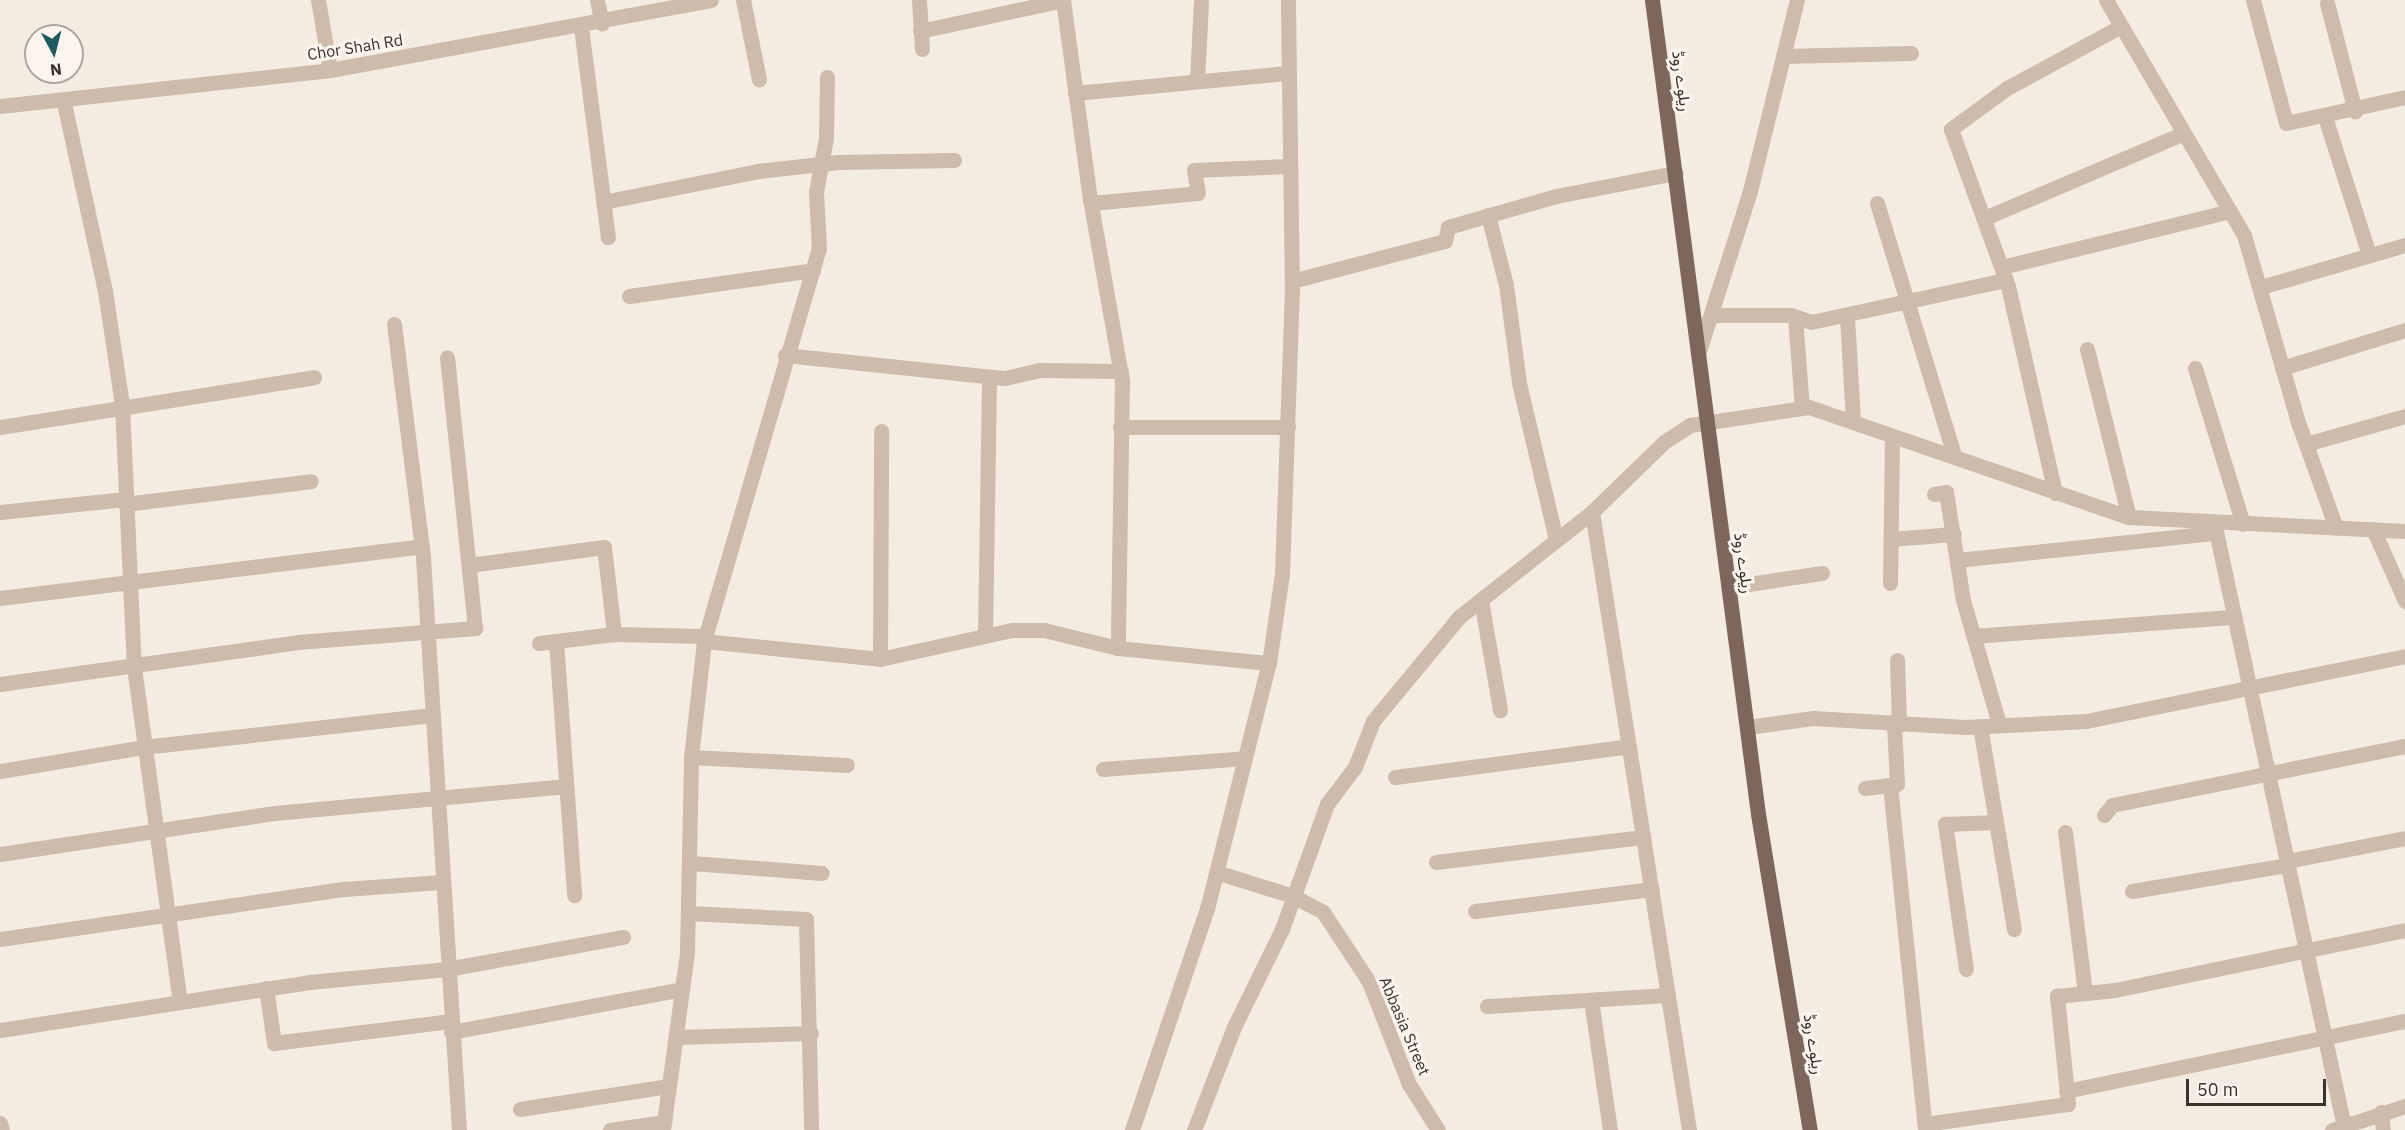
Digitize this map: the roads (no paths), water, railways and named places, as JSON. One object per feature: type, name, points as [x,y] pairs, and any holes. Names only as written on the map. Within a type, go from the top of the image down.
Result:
[{"type":"main road","name":"ریلوے روڈ","points":[[1652,0],[1677,173],[1698,354],[1748,727],[1810,1130]]},
{"type":"street","points":[[318,0],[330,70]]},
{"type":"street","points":[[597,0],[602,23]]},
{"type":"street","name":"Chor Shah Rd","points":[[0,106],[64,103],[330,70],[602,23],[661,5],[711,0]]},
{"type":"street","points":[[743,0],[759,79]]},
{"type":"street","points":[[919,0],[922,48]]},
{"type":"street","points":[[920,31],[1063,0],[1091,203],[1121,370],[1118,648]]},
{"type":"street","points":[[1132,1130],[1216,872],[1269,663],[1282,574],[1292,281],[1288,166],[1288,0]]},
{"type":"street","points":[[1698,354],[1711,315],[1797,0]]},
{"type":"street","points":[[2106,0],[2230,211],[2261,287],[2306,444],[2336,528]]},
{"type":"street","points":[[2253,0],[2286,123],[2355,111],[2405,98]]},
{"type":"street","points":[[1197,81],[1201,2]]},
{"type":"street","points":[[2327,3],[2355,111]]},
{"type":"street","points":[[2055,493],[2004,273],[1987,217],[1951,129],[2007,88],[2121,26]]},
{"type":"street","points":[[581,27],[608,237]]},
{"type":"street","points":[[1783,56],[1911,53]]},
{"type":"street","points":[[1075,93],[1287,73]]},
{"type":"street","points":[[610,1130],[664,1126],[682,989],[689,913],[692,863],[691,757],[705,638],[785,355],[819,249],[820,164],[827,77]]},
{"type":"street","points":[[64,103],[105,291],[123,411],[127,584],[134,667],[164,915],[180,1002]]},
{"type":"street","points":[[2325,117],[2369,255]]},
{"type":"street","points":[[1987,217],[2184,133]]},
{"type":"street","points":[[603,202],[820,164],[954,160]]},
{"type":"street","points":[[1091,203],[1198,193],[1194,170],[1288,166]]},
{"type":"street","points":[[1292,281],[1445,241],[1448,227],[1488,215],[1677,173]]},
{"type":"street","points":[[1877,202],[1954,455]]},
{"type":"street","points":[[1711,315],[1795,317],[1811,322],[1847,316],[1908,303],[2004,273],[2230,211]]},
{"type":"street","points":[[1488,215],[1506,285],[1519,383],[1556,539]]},
{"type":"street","points":[[2261,287],[2405,245]]},
{"type":"street","points":[[629,296],[813,270]]},
{"type":"street","points":[[1847,316],[1853,422]]},
{"type":"street","points":[[1795,317],[1802,408]]},
{"type":"street","points":[[394,324],[422,546],[441,882],[459,1130]]},
{"type":"street","points":[[2283,368],[2405,330]]},
{"type":"street","points":[[2087,349],[2129,517]]},
{"type":"street","points":[[785,355],[989,377],[1121,370]]},
{"type":"street","points":[[0,684],[134,667],[298,642],[428,635],[475,628],[447,357]]},
{"type":"street","points":[[2195,368],[2243,524]]},
{"type":"street","points":[[0,427],[123,411],[314,377]]},
{"type":"street","points":[[985,636],[989,377]]},
{"type":"street","points":[[1194,1130],[1293,896],[1327,804],[1355,767],[1373,721],[1459,617],[1592,512],[1665,442],[1707,420],[1802,408],[1954,455],[2055,493],[2129,517],[2215,528]]},
{"type":"street","points":[[2306,444],[2405,416]]},
{"type":"street","points":[[1120,427],[1288,427]]},
{"type":"street","points":[[880,659],[881,432]]},
{"type":"street","points":[[1890,583],[1892,437]]},
{"type":"street","points":[[0,512],[125,502],[311,481]]},
{"type":"street","points":[[1934,494],[1946,492],[1973,636],[1999,724]]},
{"type":"street","points":[[1592,512],[1689,1130]]},
{"type":"street","points":[[1958,560],[2243,524],[2405,531]]},
{"type":"street","points":[[2215,528],[2326,1039],[2337,1126],[2405,1106]]},
{"type":"street","points":[[2373,529],[2405,601]]},
{"type":"street","points":[[1891,539],[1954,534]]},
{"type":"street","points":[[0,598],[422,546]]},
{"type":"street","points":[[469,565],[604,547],[614,634]]},
{"type":"street","points":[[1729,587],[1822,573]]},
{"type":"street","points":[[1480,600],[1500,710]]},
{"type":"street","points":[[1973,636],[2234,617]]},
{"type":"street","points":[[539,643],[614,634],[705,638],[880,659],[985,636],[1044,630],[1118,648],[1269,663]]},
{"type":"street","points":[[556,641],[564,786],[574,895]]},
{"type":"street","points":[[1748,727],[1813,718],[1897,724],[1980,726],[2086,721],[2250,690],[2405,656]]},
{"type":"street","points":[[1864,788],[1897,784],[1897,660]]},
{"type":"street","points":[[0,771],[143,747],[432,715]]},
{"type":"street","points":[[1980,726],[2014,929]]},
{"type":"street","points":[[1395,777],[1629,746]]},
{"type":"street","points":[[2104,815],[2112,805],[2269,777],[2405,746]]},
{"type":"street","points":[[691,757],[847,765]]},
{"type":"street","points":[[1103,769],[1245,758]]},
{"type":"street","points":[[1890,785],[1925,1127],[2068,1104],[2057,996],[2085,993],[2405,930]]},
{"type":"street","points":[[0,854],[154,830],[564,786]]},
{"type":"street","points":[[1966,969],[1945,824],[1996,822]]},
{"type":"street","points":[[2065,832],[2085,993]]},
{"type":"street","points":[[1436,862],[1643,837]]},
{"type":"street","points":[[2132,891],[2288,863],[2405,838]]},
{"type":"street","points":[[692,863],[822,873]]},
{"type":"street","name":"Abbasia Street","points":[[1216,872],[1293,896],[1323,912],[1369,982],[1409,1084],[1438,1130]]},
{"type":"street","points":[[0,939],[344,889],[441,882]]},
{"type":"street","points":[[1475,911],[1652,889]]},
{"type":"street","points":[[689,913],[806,919],[811,1033],[811,1130]]},
{"type":"street","points":[[0,1030],[266,988],[447,969],[623,937]]},
{"type":"street","points":[[266,988],[274,1043],[451,1026],[682,989]]},
{"type":"street","points":[[1486,1006],[1668,995]]},
{"type":"street","points":[[1591,1000],[1610,1130]]},
{"type":"street","points":[[2066,1091],[2405,1021]]},
{"type":"street","points":[[676,1036],[811,1033]]},
{"type":"street","points":[[520,1109],[669,1086]]},
{"type":"street","points":[[2381,1112],[2383,1130]]},
{"type":"street","points":[[0,1123],[2,1130]]}]
